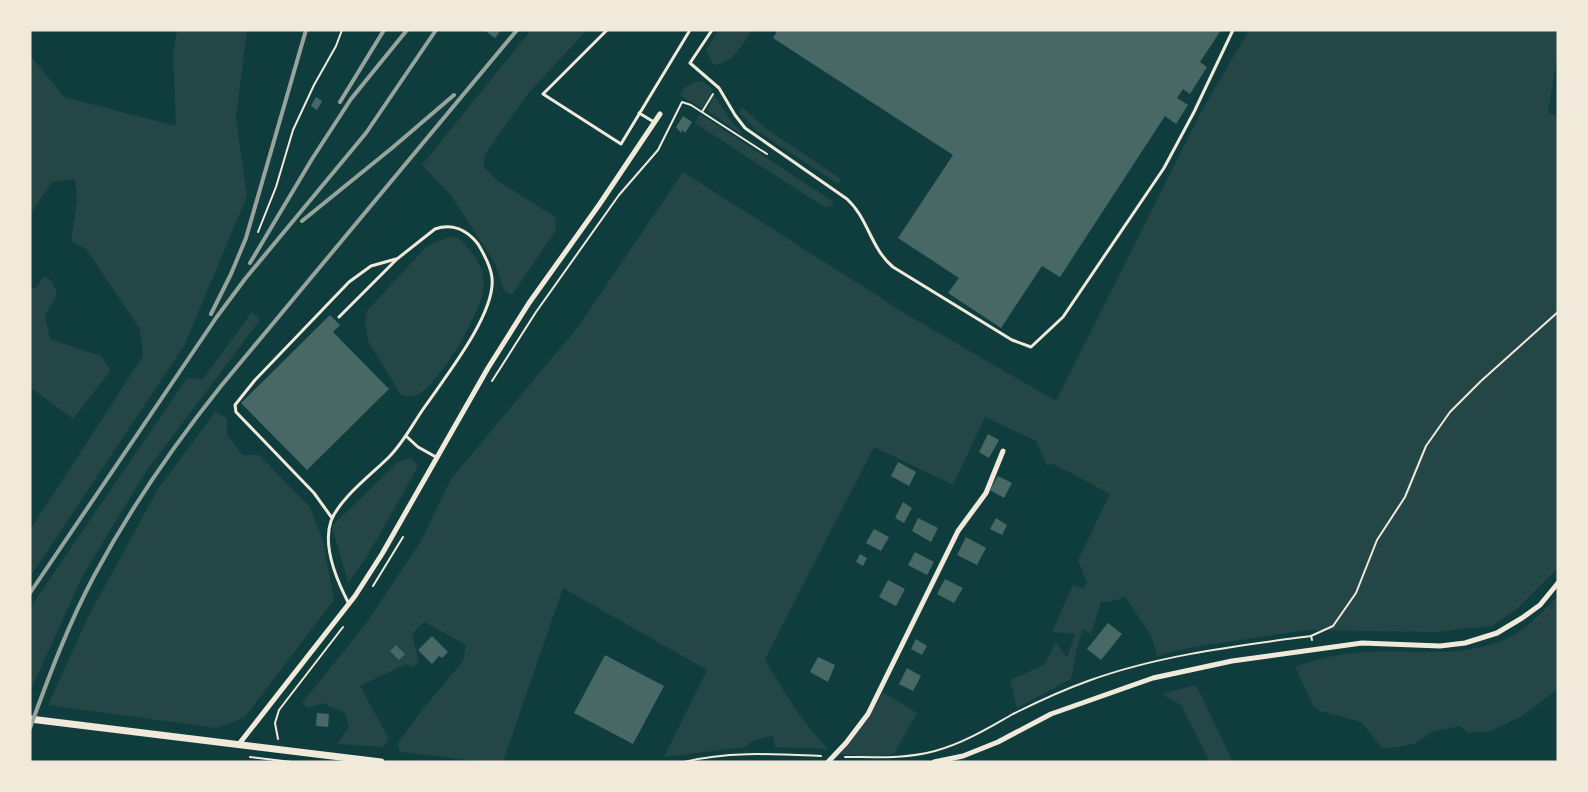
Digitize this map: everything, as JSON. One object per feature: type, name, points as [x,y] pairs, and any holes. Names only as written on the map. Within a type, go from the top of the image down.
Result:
[{"type":"street","points":[[238,744],[349,604],[382,554],[488,368],[529,303],[599,206],[660,114]]},
{"type":"street","points":[[830,759],[868,714],[958,531],[986,493],[1003,451]]},
{"type":"street","points":[[934,762],[963,756],[998,742],[1051,714],[1153,678],[1232,661],[1362,643],[1440,646],[1465,643],[1497,633],[1522,618],[1540,605],[1558,583]]},
{"type":"street","points":[[30,719],[278,749],[341,760],[381,762]]},
{"type":"lane","points":[[607,30],[543,94],[621,144],[690,30]]},
{"type":"lane","points":[[712,30],[690,63],[719,88],[745,128],[837,190],[855,206],[880,254],[888,263],[1012,340],[1031,347],[1063,316],[1164,168],[1233,30]]},
{"type":"lane","points":[[639,113],[654,122]]},
{"type":"lane","points":[[339,317],[397,259],[435,229],[449,226],[465,232],[476,242],[485,256],[493,278],[488,306],[476,328],[406,436],[390,456],[353,491],[332,518],[328,539],[329,550],[340,586],[349,604]]},
{"type":"lane","points":[[332,518],[314,493],[236,412],[235,405],[255,380],[349,282],[371,266],[397,259]]},
{"type":"lane","points":[[406,436],[418,447],[436,457]]},
{"type":"path","points":[[258,232],[276,187],[293,130],[342,30]]},
{"type":"path","points":[[702,112],[719,88]]},
{"type":"path","points":[[487,389],[536,312],[619,195],[658,150],[682,102],[691,105],[772,158]]},
{"type":"path","points":[[684,762],[751,754],[830,759],[908,756],[935,751],[971,738],[1015,713],[1086,682],[1121,670],[1232,646],[1311,636],[1333,626],[1356,593],[1377,540],[1405,498],[1426,446],[1450,412],[1558,312]]},
{"type":"path","points":[[368,595],[404,536]]},
{"type":"path","points":[[278,749],[275,723],[279,710],[347,622]]},
{"type":"path","points":[[1311,636],[1314,649]]},
{"type":"shaded area","points":[[177,30],[247,30],[236,118],[247,196],[185,344],[30,577],[30,530],[143,356],[140,329],[86,249],[71,241],[77,202],[75,179],[52,182],[30,215],[30,55],[64,97],[176,126],[173,54]]},
{"type":"shaded area","points":[[531,30],[587,30],[526,96],[484,156],[484,167],[498,181],[555,217],[556,230],[512,295],[504,291],[495,263],[450,194],[422,165]]},
{"type":"shaded area","points":[[719,30],[752,30],[732,57],[714,65],[706,50]]},
{"type":"shaded area","points":[[1249,30],[1558,30],[1558,54],[1548,112],[1558,117],[1558,568],[1517,609],[1492,626],[1433,632],[1307,630],[1188,648],[1157,656],[1151,635],[1125,597],[1110,602],[1101,602],[1091,634],[1083,629],[1071,679],[1017,708],[1010,680],[1044,665],[1056,642],[1067,658],[1075,634],[1052,632],[1073,585],[1082,589],[1087,583],[1078,560],[1110,494],[1054,464],[1047,465],[1036,441],[985,417],[953,485],[874,447],[765,659],[794,706],[828,749],[775,747],[773,736],[754,740],[745,747],[664,757],[707,670],[563,588],[503,762],[400,752],[398,743],[463,661],[466,645],[424,622],[412,634],[419,663],[412,667],[406,664],[360,686],[389,739],[383,747],[337,744],[349,727],[345,713],[323,703],[308,708],[302,703],[365,625],[421,541],[451,479],[578,327],[683,172],[906,314],[1056,401],[1201,112]]},
{"type":"shaded area","points":[[696,81],[704,82],[713,90],[702,109],[680,95],[685,87]]},
{"type":"shaded area","points":[[714,95],[733,124],[742,132],[741,134],[709,112],[708,108]]},
{"type":"shaded area","points":[[743,108],[765,128],[841,179],[838,184],[757,131],[739,112]]},
{"type":"shaded area","points":[[700,114],[834,202],[830,207],[824,207],[695,123]]},
{"type":"shaded area","points":[[451,237],[457,237],[472,252],[479,264],[484,284],[482,295],[469,326],[438,376],[419,394],[401,395],[368,341],[365,320],[367,311],[426,247]]},
{"type":"shaded area","points":[[44,276],[53,282],[57,295],[45,316],[50,339],[101,356],[111,370],[73,419],[30,387],[30,287],[35,289]]},
{"type":"shaded area","points":[[252,312],[260,320],[145,473],[82,577],[30,692],[30,608],[187,378],[203,379]]},
{"type":"shaded area","points":[[215,412],[227,418],[227,435],[243,455],[259,455],[310,507],[323,541],[334,600],[244,718],[216,728],[48,705],[88,617],[158,489]]},
{"type":"shaded area","points":[[411,458],[418,466],[369,554],[348,583],[332,526],[398,462]]},
{"type":"shaded area","points":[[1558,596],[1558,689],[1522,716],[1491,731],[1467,733],[1460,726],[1434,731],[1414,744],[1382,748],[1361,722],[1323,712],[1314,707],[1295,667],[1319,659],[1353,653],[1446,652],[1486,646],[1506,639],[1524,628]]},
{"type":"shaded area","points":[[1196,685],[1233,762],[1210,762],[1181,705],[1161,694]]},
{"type":"shaded area","points":[[883,692],[917,713],[894,754],[872,757],[840,754],[870,715]]},
{"type":"building","points":[[484,30],[501,30],[495,38]]},
{"type":"building","points":[[778,30],[1221,30],[1200,62],[1207,67],[1190,94],[1183,89],[1177,98],[1188,105],[1176,124],[1165,116],[1060,277],[1042,266],[1001,328],[948,293],[959,278],[898,238],[953,155],[773,38]]},
{"type":"building","points":[[316,97],[322,101],[317,110],[311,106]]},
{"type":"building","points":[[683,116],[692,122],[685,133],[682,130],[681,133],[676,127]]},
{"type":"building","points":[[330,315],[340,325],[333,332],[389,389],[307,470],[241,403]]},
{"type":"building","points":[[988,434],[999,440],[989,458],[979,452]]},
{"type":"building","points":[[898,462],[916,472],[909,486],[891,476]]},
{"type":"building","points":[[998,476],[1012,483],[1004,498],[990,490]]},
{"type":"building","points":[[903,502],[912,508],[904,523],[895,518]]},
{"type":"building","points":[[918,518],[938,528],[931,542],[912,531]]},
{"type":"building","points":[[996,518],[1007,525],[1002,535],[990,529]]},
{"type":"building","points":[[874,529],[889,537],[881,551],[866,543]]},
{"type":"building","points":[[966,537],[986,548],[977,565],[957,555]]},
{"type":"building","points":[[915,552],[934,562],[927,575],[908,565]]},
{"type":"building","points":[[860,554],[867,558],[863,566],[856,562]]},
{"type":"building","points":[[945,579],[963,588],[954,603],[937,594]]},
{"type":"building","points":[[888,580],[905,589],[896,606],[879,597]]},
{"type":"building","points":[[1108,623],[1122,634],[1101,660],[1087,649]]},
{"type":"building","points":[[432,636],[448,652],[442,658],[439,656],[432,664],[418,650]]},
{"type":"building","points":[[916,639],[927,646],[922,655],[911,649]]},
{"type":"building","points":[[396,645],[405,654],[399,660],[390,651]]},
{"type":"building","points":[[605,655],[664,686],[633,744],[574,713]]},
{"type":"building","points":[[818,657],[835,665],[828,682],[810,672]]},
{"type":"building","points":[[907,668],[921,676],[913,691],[899,684]]},
{"type":"building","points":[[317,713],[329,714],[328,727],[316,726]]},
{"type":"railway","points":[[211,314],[246,238],[306,30]]},
{"type":"railway","points":[[340,102],[384,30]]},
{"type":"railway","points":[[250,263],[351,99],[407,30]]},
{"type":"railway","points":[[30,593],[216,318],[245,279],[366,133],[436,30]]},
{"type":"railway","points":[[30,728],[59,651],[85,594],[122,526],[169,455],[221,386],[517,30]]},
{"type":"railway","points":[[302,221],[454,95]]}]
